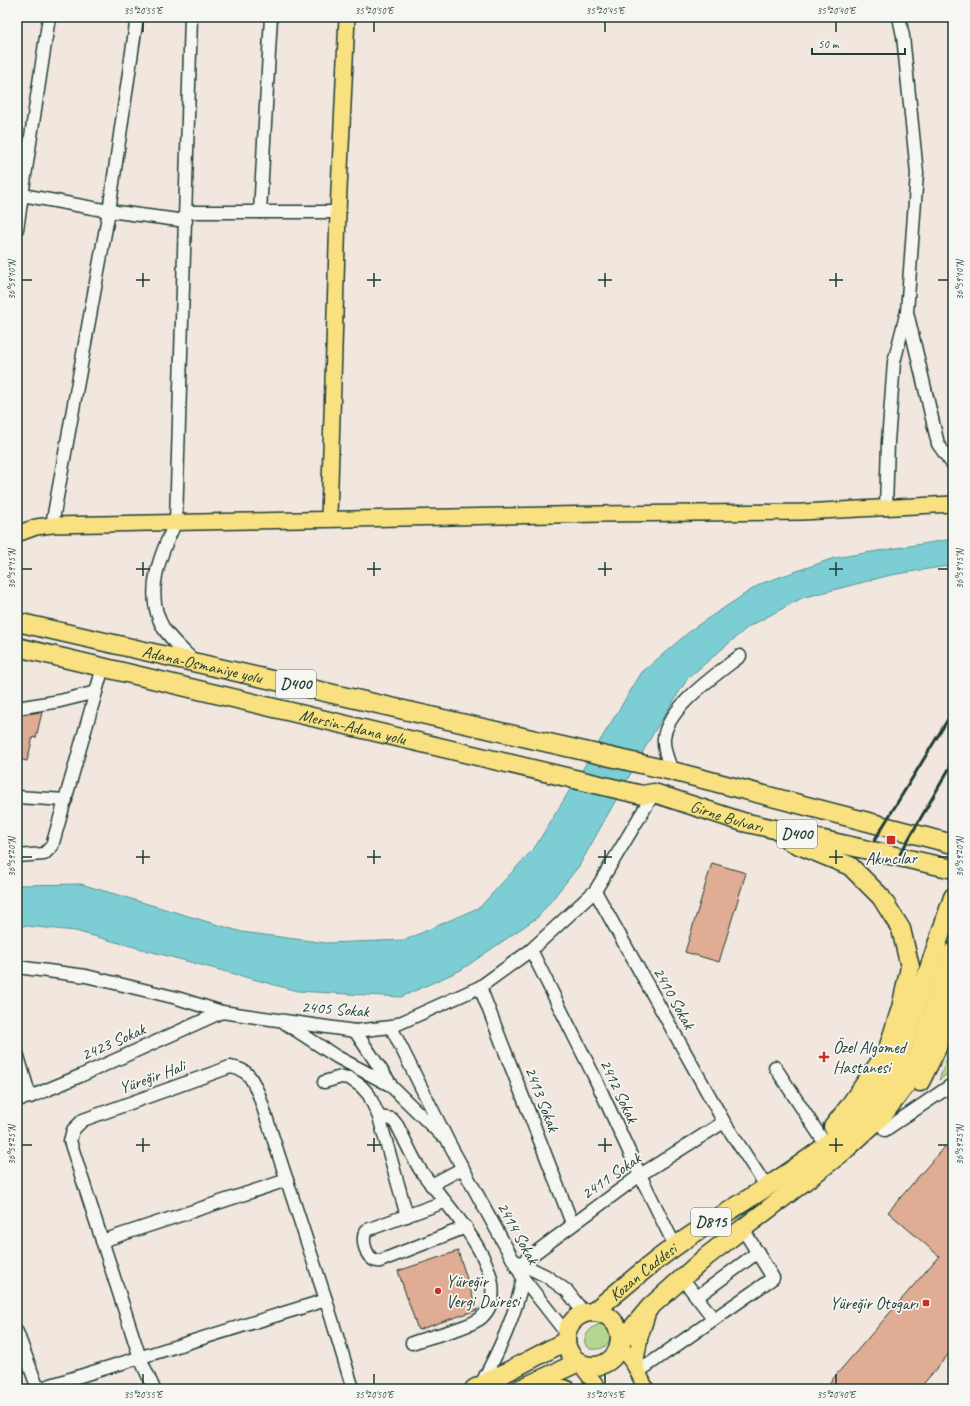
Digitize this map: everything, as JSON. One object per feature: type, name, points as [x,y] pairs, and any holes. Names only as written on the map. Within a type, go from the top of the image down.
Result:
[{"type":"highway","name":"Adana-Osmaniye yolu","points":[[20,620],[672,771]]},
{"type":"highway","name":"Mersin-Adana yolu","points":[[17,647],[61,659],[103,667],[648,794]]},
{"type":"highway","name":"Girne Bulvarı","points":[[672,771],[953,844]]},
{"type":"highway","name":"Girne Bulvarı","points":[[648,794],[742,822],[953,869]]},
{"type":"highway","points":[[742,822],[850,866],[881,897],[901,928],[910,967],[901,1008],[887,1052],[848,1108],[833,1143]]},
{"type":"highway","points":[[908,833],[953,839]]},
{"type":"highway","points":[[775,1204],[871,1103],[890,1077],[900,1055],[953,897]]},
{"type":"highway","points":[[833,1143],[882,1116],[905,1086],[918,1060],[953,952]]},
{"type":"highway","points":[[775,1204],[852,1160],[885,1130],[916,1091],[937,1048],[953,995]]},
{"type":"highway","name":"Kozan Caddesi","points":[[589,1312],[675,1246],[833,1143]]},
{"type":"highway","name":"Kozan Caddesi","points":[[619,1344],[650,1307],[682,1278],[707,1256],[775,1204]]},
{"type":"highway","points":[[589,1312],[602,1313],[610,1318],[618,1330],[619,1344]]},
{"type":"highway","name":"D815","points":[[477,1388],[566,1337],[570,1324],[576,1317],[589,1312]]},
{"type":"highway","points":[[522,1388],[579,1362],[570,1353],[566,1337]]},
{"type":"highway","name":"D815","points":[[579,1362],[596,1365],[604,1363],[616,1352],[619,1344]]},
{"type":"main road","points":[[329,518],[338,212],[347,17]]},
{"type":"main road","points":[[18,531],[52,525],[329,518],[802,512],[886,509],[953,504]]},
{"type":"main road","points":[[637,1369],[640,1337],[650,1307]]},
{"type":"main road","points":[[619,1344],[637,1369],[646,1389]]},
{"type":"main road","points":[[579,1362],[599,1389]]},
{"type":"main road","points":[[522,1388],[554,1385],[568,1389]]},
{"type":"street","points":[[17,229],[20,195],[49,17]]},
{"type":"street","points":[[52,525],[109,211],[137,17]]},
{"type":"street","points":[[191,17],[176,522],[166,541],[156,572],[154,596],[164,628],[194,661]]},
{"type":"street","points":[[260,212],[271,17]]},
{"type":"street","points":[[886,509],[888,442],[894,362],[907,312],[917,173],[904,36],[899,17]]},
{"type":"street","points":[[20,195],[109,211],[186,217],[260,212],[338,212]]},
{"type":"street","points":[[907,312],[938,444],[953,464]]},
{"type":"street","points":[[672,771],[665,754],[664,737],[671,718],[686,701],[740,656]]},
{"type":"street","points":[[17,856],[44,854],[52,846],[103,667]]},
{"type":"street","points":[[17,708],[60,701],[96,692]]},
{"type":"street","name":"2405 Sokak","points":[[17,967],[86,976],[177,998],[222,1012],[283,1022],[355,1031],[391,1027],[480,987],[531,950],[594,890],[648,794]]},
{"type":"street","points":[[17,797],[66,800]]},
{"type":"street","name":"2410 Sokak","points":[[594,890],[724,1122],[766,1186]]},
{"type":"street","name":"2412 Sokak","points":[[531,950],[594,1076],[675,1246]]},
{"type":"street","name":"2413 Sokak","points":[[480,987],[572,1223]]},
{"type":"street","name":"2423 Sokak","points":[[17,1100],[30,1097],[222,1012]]},
{"type":"street","name":"2414 Sokak","points":[[283,1022],[337,1057],[390,1085],[449,1144]]},
{"type":"street","name":"2414 Sokak","points":[[391,1027],[449,1144],[517,1262],[523,1278],[566,1337]]},
{"type":"street","points":[[355,1031],[390,1085]]},
{"type":"street","points":[[17,1053],[30,1097]]},
{"type":"street","name":"Yüreğir Hali","points":[[154,1389],[140,1358],[70,1141],[73,1130],[83,1120],[230,1067],[243,1069],[249,1075],[259,1095],[326,1300],[352,1389]]},
{"type":"street","points":[[776,1067],[833,1143]]},
{"type":"street","points":[[324,1082],[341,1077],[349,1078],[356,1082],[369,1095],[379,1117],[407,1216]]},
{"type":"street","points":[[885,1130],[953,1084]]},
{"type":"street","points":[[379,1117],[392,1119],[397,1125],[420,1169],[444,1202],[466,1227],[490,1274],[492,1287],[487,1309],[476,1321],[412,1343]]},
{"type":"street","name":"2411 Sokak","points":[[517,1262],[640,1175],[724,1122]]},
{"type":"street","points":[[431,1185],[463,1168]]},
{"type":"street","points":[[102,1241],[287,1180]]},
{"type":"street","points":[[444,1202],[367,1230],[364,1233],[363,1240],[372,1260],[380,1261],[466,1227]]},
{"type":"street","points":[[637,1369],[714,1320],[773,1278],[743,1229]]},
{"type":"street","points":[[697,1297],[758,1252]]},
{"type":"street","points":[[517,1262],[546,1276],[567,1291],[589,1312]]},
{"type":"street","points":[[477,1388],[507,1333],[523,1278]]},
{"type":"street","points":[[682,1278],[714,1320]]},
{"type":"street","points":[[17,1332],[38,1389],[326,1300]]},
{"type":"green space","points":[[953,1041],[953,1070],[939,1080]]},
{"type":"green space","points":[[600,1324],[606,1325],[610,1329],[609,1342],[600,1349],[590,1349],[585,1344],[585,1337],[591,1329]]},
{"type":"water","points":[[953,539],[953,565],[891,575],[802,598],[748,627],[688,678],[654,732],[579,866],[538,917],[461,970],[401,997],[297,991],[75,931],[17,925],[17,885],[81,884],[242,932],[326,943],[405,940],[480,907],[535,847],[642,672],[695,627],[760,584],[834,558]]},
{"type":"building","points":[[42,712],[36,738],[33,737],[27,761],[17,759],[17,715]]},
{"type":"building","points":[[712,863],[746,873],[719,962],[685,952]]},
{"type":"building","name":"Yüreğir Otogarı","points":[[944,1147],[953,1155],[953,1349],[919,1389],[824,1389],[939,1256],[888,1212]]},
{"type":"building","name":"Yüreğir Vergi Dairesi","points":[[458,1251],[477,1310],[418,1330],[398,1271]]},
{"type":"railway","points":[[874,841],[953,711]]},
{"type":"railway","points":[[900,854],[953,762]]},
{"type":"place","name":"Akıncılar","points":[[891,840]]},
{"type":"place","name":"Özel Algomed Hastanesi","points":[[824,1057]]},
{"type":"place","name":"Yüreğir Vergi Dairesi","points":[[438,1291]]},
{"type":"place","name":"Yüreğir Otogarı","points":[[926,1303]]}]
